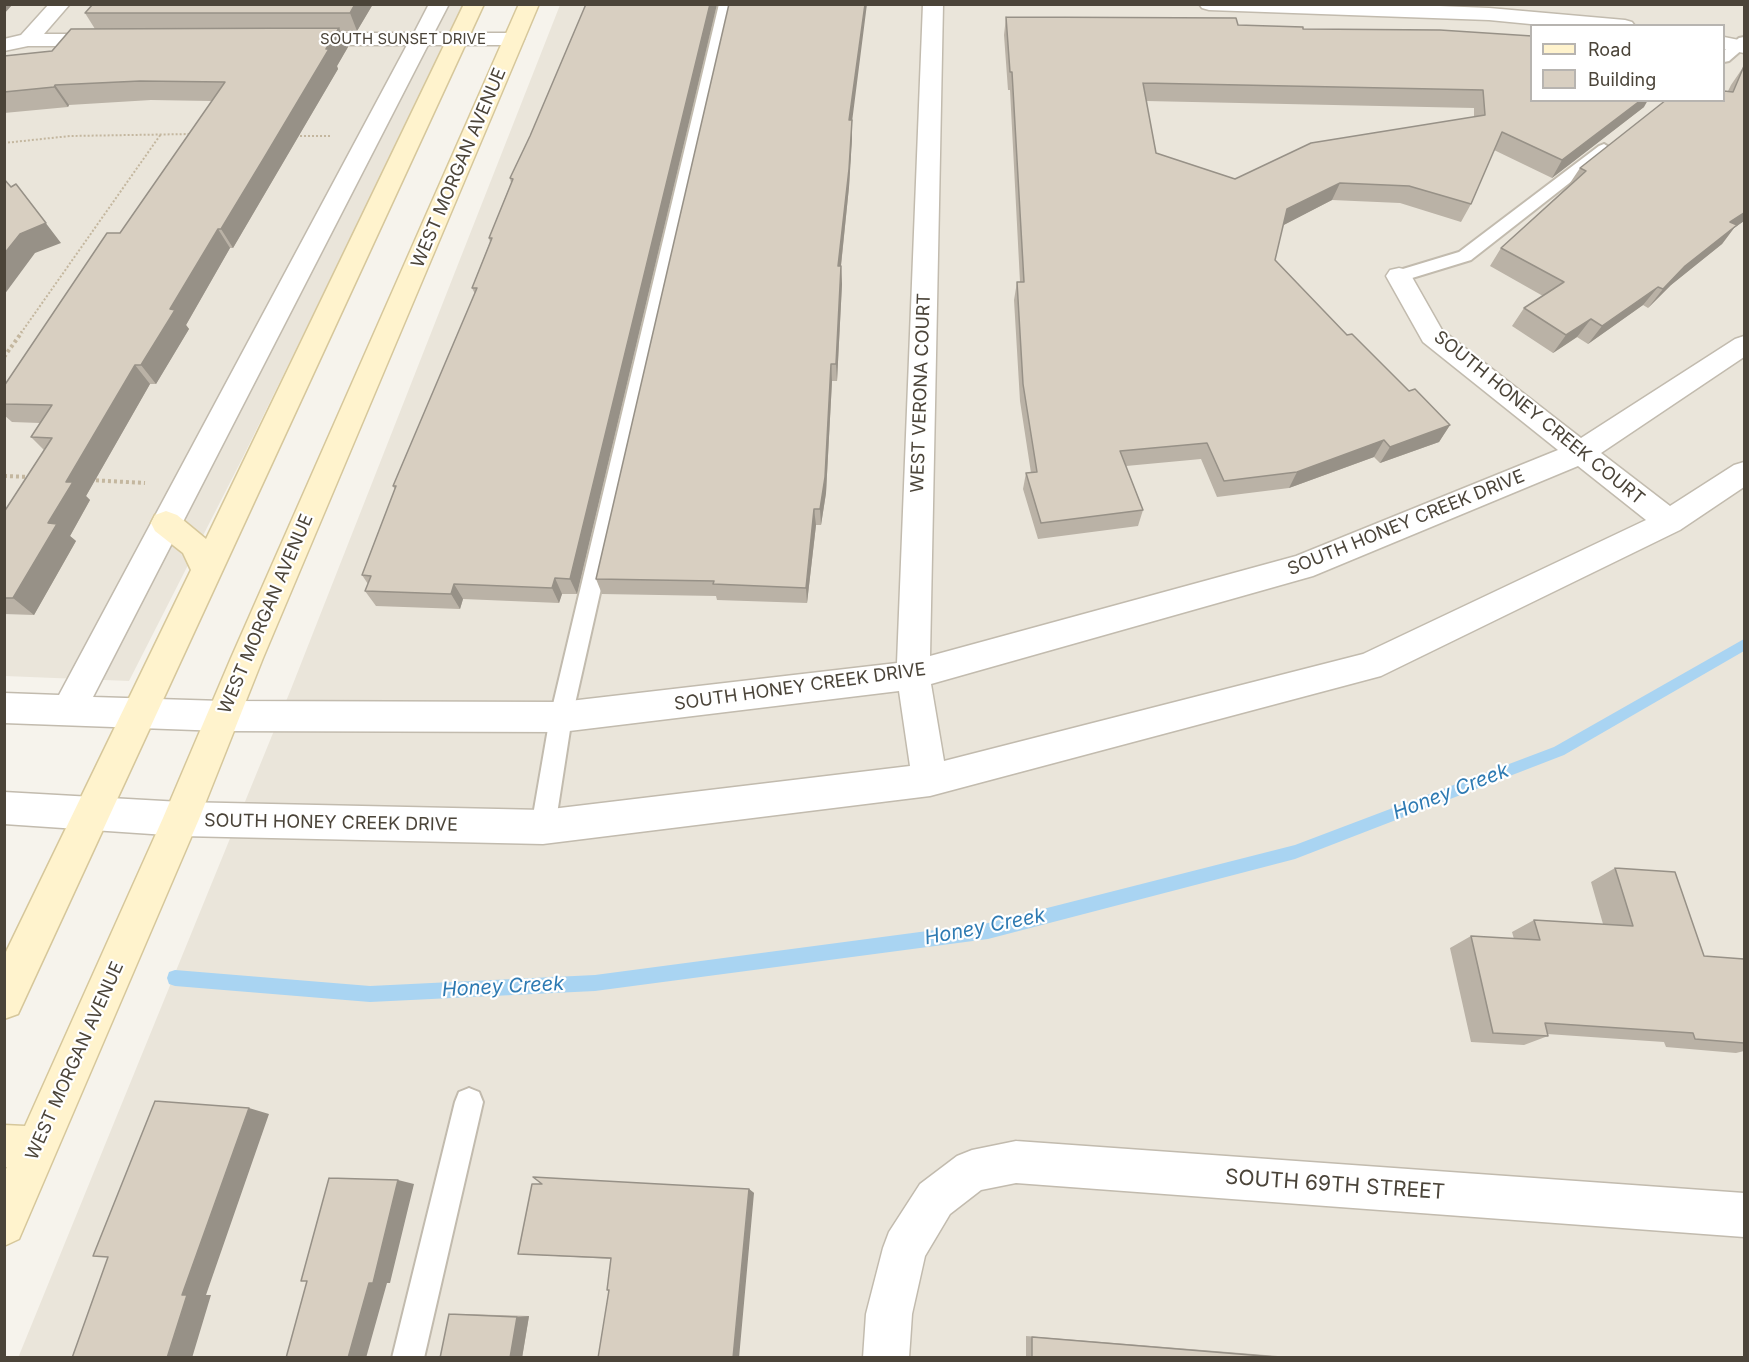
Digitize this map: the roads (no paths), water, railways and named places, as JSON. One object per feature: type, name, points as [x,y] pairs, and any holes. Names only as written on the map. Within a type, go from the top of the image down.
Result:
[{"type":"street","points":[[28,40],[60,4]]},
{"type":"street","points":[[68,711],[439,4]]},
{"type":"street","points":[[4,1000],[94,814],[474,4]]},
{"type":"street","name":"WEST MORGAN AVENUE","points":[[4,1224],[21,1147],[181,819],[222,716],[529,4]]},
{"type":"street","name":"WEST VERONA COURT","points":[[930,780],[913,675],[933,4]]},
{"type":"street","points":[[1209,4],[1489,14],[1602,24]]},
{"type":"street","name":"SOUTH SUNSET DRIVE","points":[[279,39],[514,39]]},
{"type":"street","points":[[4,45],[28,40],[121,40]]},
{"type":"street","name":"SOUTH HONEY CREEK COURT","points":[[1399,276],[1432,336],[1669,522]]},
{"type":"street","name":"SOUTH HONEY CREEK DRIVE","points":[[4,708],[222,716],[561,717],[913,675],[1302,567],[1580,453],[1744,345]]},
{"type":"street","name":"SOUTH HONEY CREEK DRIVE","points":[[4,808],[181,819],[543,827],[930,780],[1369,666],[1669,522],[1744,473]]},
{"type":"street","points":[[166,524],[194,545],[204,560],[207,573]]},
{"type":"street","name":"SOUTH 69TH STREET","points":[[886,1358],[889,1314],[905,1248],[934,1198],[972,1171],[1016,1162],[1744,1215]]},
{"type":"lane","points":[[543,827],[561,717],[726,4]]},
{"type":"lane","points":[[1399,276],[1465,256],[1621,136]]},
{"type":"lane","points":[[408,1358],[469,1102]]},
{"type":"waterway","name":"Honey Creek","points":[[175,978],[370,994],[595,983],[988,931],[1295,852],[1559,751],[1744,645]]}]
